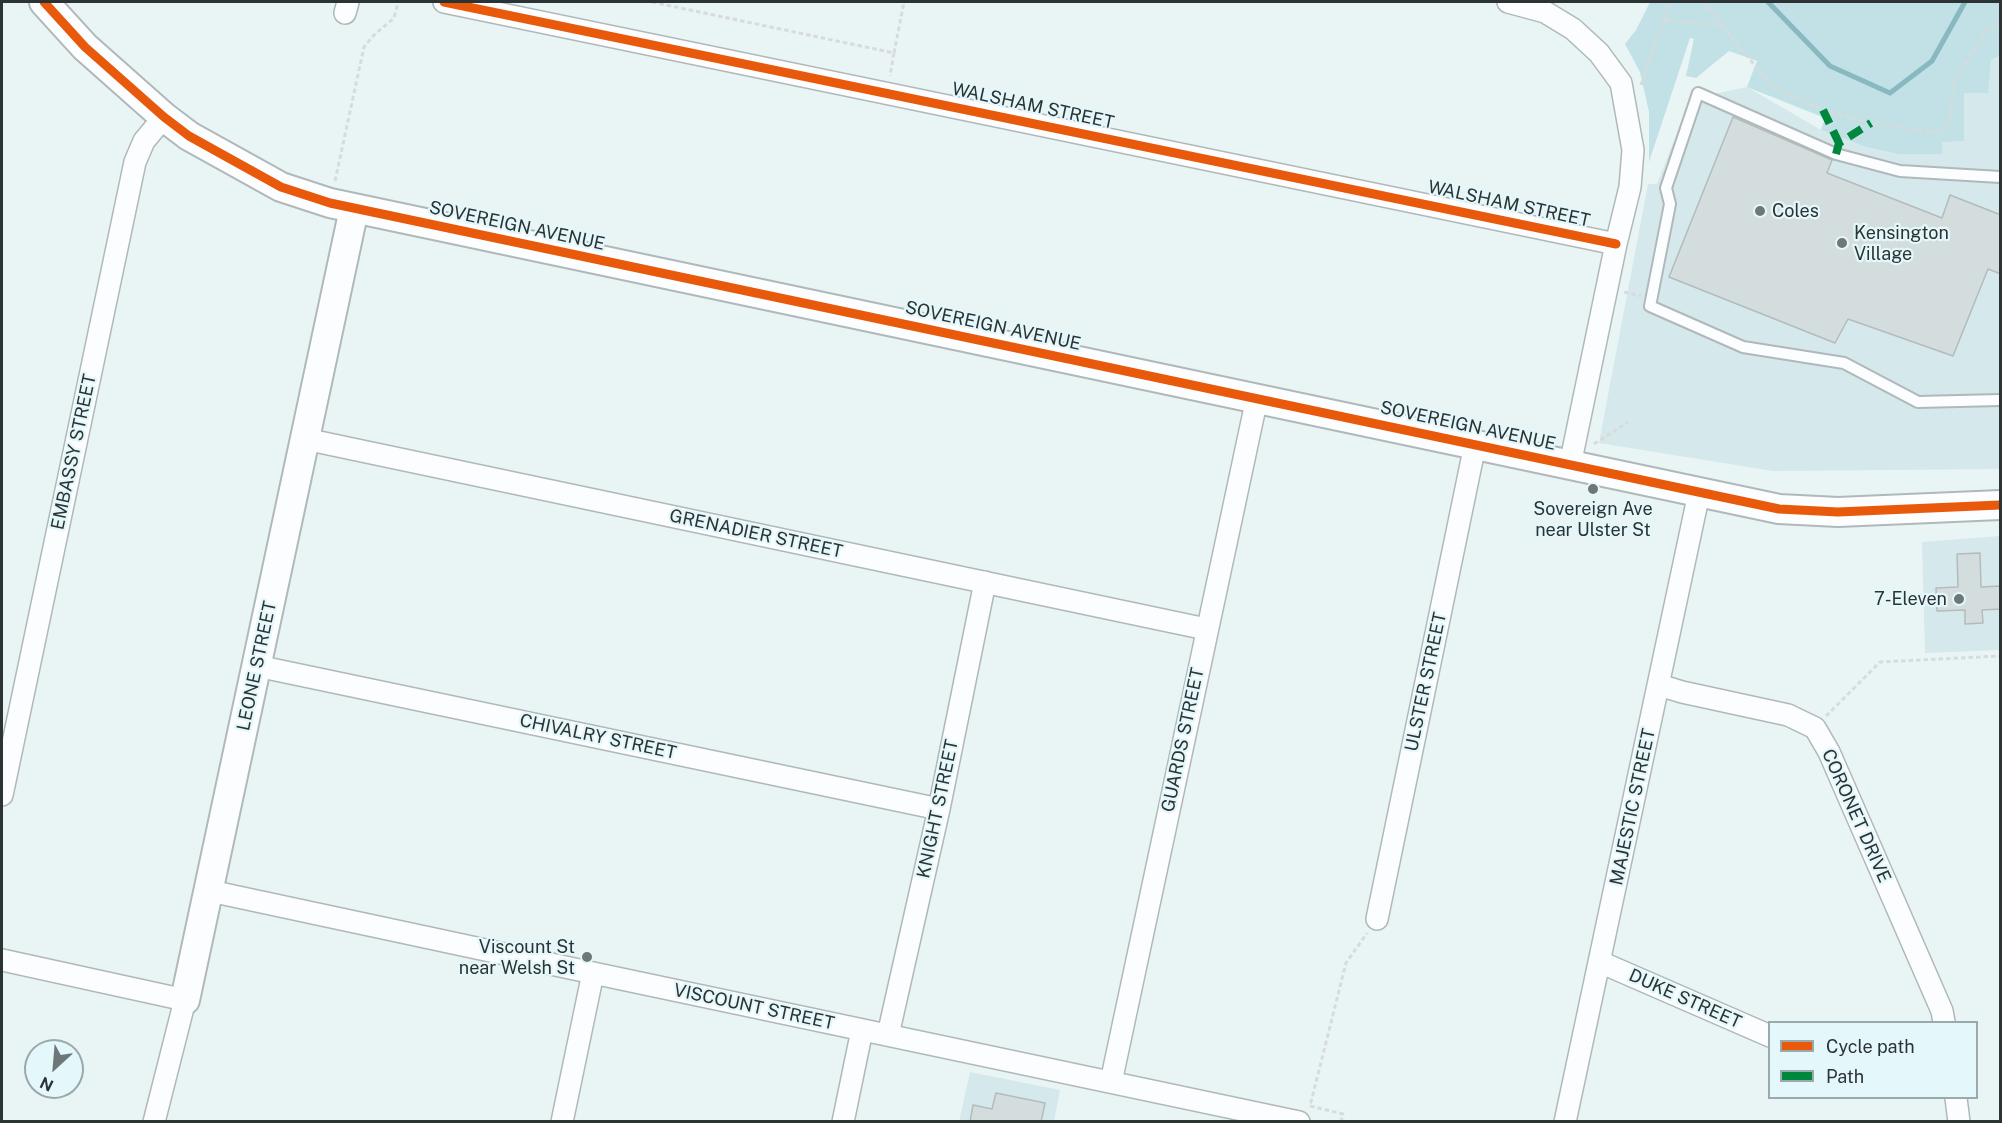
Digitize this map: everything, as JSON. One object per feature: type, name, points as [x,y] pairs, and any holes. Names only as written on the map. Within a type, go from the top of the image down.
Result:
[{"type":"street","name":"SOVEREIGN AVENUE","points":[[44,2],[85,47],[164,117],[189,136],[281,187],[354,209],[1779,509],[1838,512],[2001,506]]},
{"type":"street","name":"WALSHAM STREET","points":[[444,2],[1616,244]]},
{"type":"street","points":[[1508,2],[1545,12],[1573,28],[1599,53],[1621,82],[1633,150],[1630,186],[1570,465]]},
{"type":"street","name":"EMBASSY STREET","points":[[2,795],[10,715],[135,162],[144,141],[164,117]]},
{"type":"street","name":"LEONE STREET","points":[[154,1122],[210,891],[354,209]]},
{"type":"street","name":"GUARDS STREET","points":[[1111,1082],[1257,398]]},
{"type":"street","name":"GRENADIER STREET","points":[[305,439],[1206,629]]},
{"type":"street","name":"ULSTER STREET","points":[[1377,919],[1475,444]]},
{"type":"street","name":"MAJESTIC STREET","points":[[1565,1122],[1699,493]]},
{"type":"street","name":"KNIGHT STREET","points":[[888,1035],[939,809],[985,582]]},
{"type":"street","name":"CHIVALRY STREET","points":[[257,666],[939,809]]},
{"type":"street","name":"CORONET DRIVE","points":[[1659,685],[1788,715],[1815,728],[1829,752],[1942,1011],[1944,1021]]},
{"type":"street","name":"VISCOUNT STREET","points":[[210,891],[1299,1122]]},
{"type":"street","points":[[2,960],[185,1000]]},
{"type":"street","name":"DUKE STREET","points":[[1600,962],[1768,1035]]},
{"type":"street","points":[[562,1122],[593,973]]},
{"type":"street","points":[[843,1122],[862,1030]]},
{"type":"street","points":[[1956,1099],[1959,1122]]},
{"type":"lane","points":[[2001,177],[1900,171],[1836,154],[1698,93],[1666,188],[1670,204],[1650,306],[1743,347],[1844,363],[1918,402],[2001,400]]},
{"type":"path","points":[[335,181],[364,47],[394,18],[398,2]]},
{"type":"path","points":[[652,2],[894,53]]},
{"type":"path","points":[[890,76],[904,2]]},
{"type":"path","points":[[1640,87],[1670,2]]},
{"type":"path","points":[[1703,2],[1771,85],[1822,110],[1871,123],[1936,133],[1944,130],[1950,119],[1954,81],[1959,72],[1987,30],[2001,24]]},
{"type":"path","points":[[1665,20],[1723,26]]},
{"type":"path","points":[[1608,289],[1651,298]]},
{"type":"path","points":[[1594,444],[1628,422]]},
{"type":"path","points":[[1815,728],[1880,662],[2001,656]]},
{"type":"path","points":[[1341,1122],[1343,1114],[1310,1106],[1346,963],[1377,919]]},
{"type":"shaded area","points":[[1650,2],[2000,2],[2000,55],[1991,60],[1988,93],[1964,93],[1964,141],[1942,142],[1943,154],[1898,154],[1866,147],[1821,130],[1825,118],[1747,87],[1757,61],[1729,51],[1696,78],[1686,76],[1694,39],[1690,38],[1649,162],[1649,112],[1640,72],[1625,44],[1636,30]]},
{"type":"shaded area","points":[[1994,42],[2000,42],[2000,469],[1773,471],[1599,443],[1648,184],[1657,184],[1690,99],[1747,87],[1821,130],[1866,147],[1898,154],[1943,154],[1942,142],[1964,140],[1964,93]]},
{"type":"shaded area","name":"7-Eleven","points":[[2000,536],[2000,650],[1925,653],[1922,542]]},
{"type":"shaded area","points":[[970,1072],[1060,1090],[1054,1121],[959,1122]]},
{"type":"building","name":"Kensington Village","points":[[1733,117],[1832,160],[1827,173],[1942,218],[1950,195],[2001,215],[2001,274],[1988,269],[1953,356],[1848,319],[1835,343],[1669,277]]},
{"type":"building","points":[[1980,553],[1981,587],[2001,586],[2001,609],[1982,610],[1983,623],[1965,624],[1965,610],[1937,611],[1936,588],[1958,587],[1957,554]]},
{"type":"building","points":[[996,1093],[1045,1103],[1041,1122],[970,1122],[973,1105],[992,1109]]},
{"type":"waterway","points":[[1768,2],[1830,66],[1890,93],[1932,61],[1965,2]]},
{"type":"marked path","points":[[1823,110],[1839,143]]},
{"type":"marked path","points":[[1836,154],[1839,143],[1871,123]]},
{"type":"cycle path","points":[[44,2],[85,47],[164,117],[189,136],[281,187],[330,203],[1779,509],[1838,512],[2000,505]]},
{"type":"cycle path","points":[[444,2],[1616,244]]},
{"type":"place","name":"Coles","points":[[1760,211]]},
{"type":"place","name":"Kensington Village","points":[[1842,243]]},
{"type":"place","name":"Sovereign Ave near Ulster St","points":[[1593,489]]},
{"type":"place","name":"7-Eleven","points":[[1959,599]]},
{"type":"place","name":"Viscount St near Welsh St","points":[[587,957]]}]
